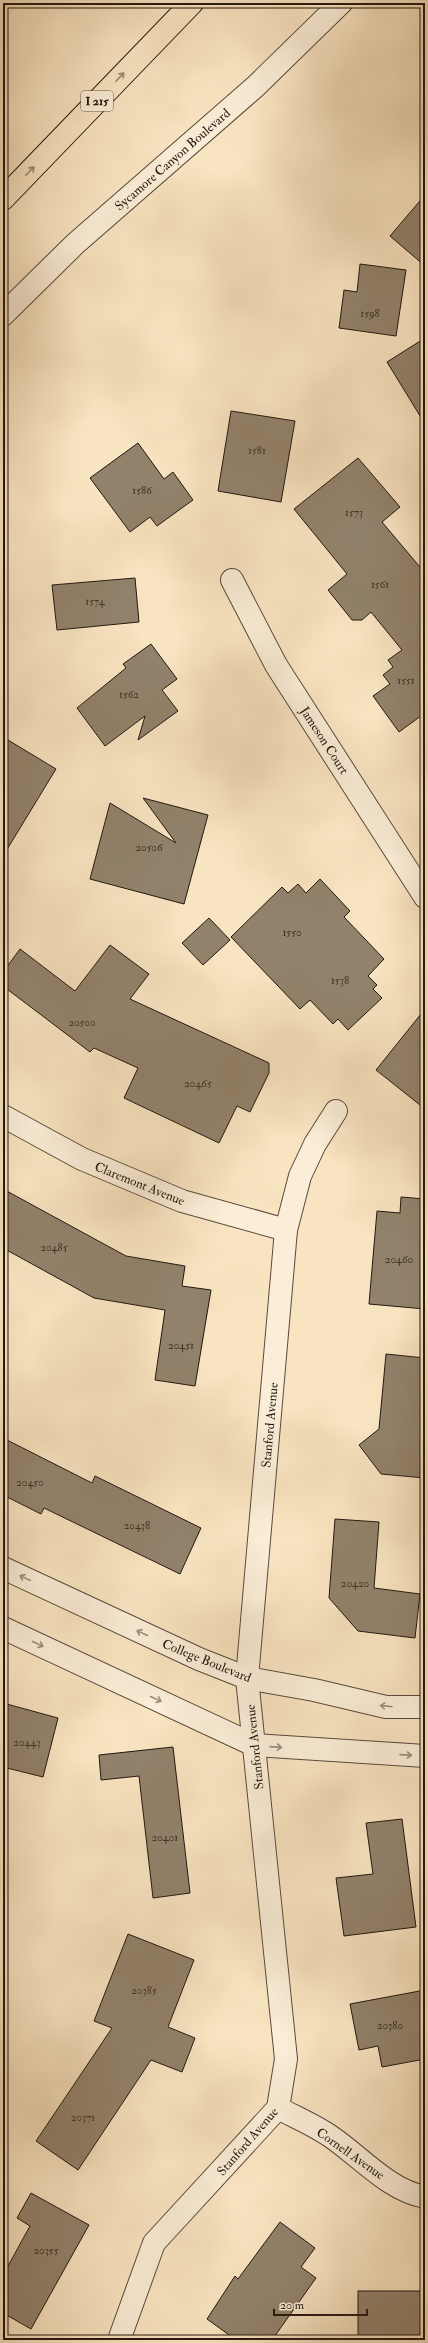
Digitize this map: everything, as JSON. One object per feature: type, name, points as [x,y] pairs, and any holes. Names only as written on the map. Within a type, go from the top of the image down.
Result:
[{"type":"highway","name":"I 215","points":[[3,199],[192,3]]},
{"type":"street","name":"Sycamore Canyon Boulevard","points":[[3,316],[74,244],[256,86],[341,3]]},
{"type":"street","name":"Jameson Court","points":[[232,580],[276,665],[425,897]]},
{"type":"street","name":"Stanford Avenue","points":[[119,2340],[154,2243],[278,2108],[286,2059],[247,1678],[286,1230],[300,1176],[316,1144],[336,1111]]},
{"type":"street","name":"Claremont Avenue","points":[[3,1116],[82,1159],[182,1201],[286,1230]]},
{"type":"street","name":"College Boulevard","points":[[3,1568],[198,1659],[247,1678],[314,1690],[386,1707],[425,1707]]},
{"type":"street","points":[[3,1628],[254,1745],[425,1756]]},
{"type":"street","name":"Cornell Avenue","points":[[278,2108],[329,2135],[390,2181],[415,2195],[425,2197]]},
{"type":"building","points":[[425,195],[425,266],[390,236]]},
{"type":"building","points":[[360,264],[406,270],[396,336],[339,328],[344,290],[357,292]]},
{"type":"building","points":[[425,338],[425,424],[387,362]]},
{"type":"building","points":[[231,411],[295,421],[281,502],[218,491]]},
{"type":"building","points":[[138,443],[164,479],[173,472],[193,500],[157,526],[150,517],[130,532],[90,478]]},
{"type":"building","points":[[358,458],[400,507],[382,522],[425,573],[425,713],[399,732],[373,696],[390,684],[383,675],[393,667],[388,660],[402,650],[371,612],[362,620],[352,620],[328,590],[347,574],[294,509]]},
{"type":"building","points":[[135,578],[139,622],[57,630],[52,585]]},
{"type":"building","points":[[151,644],[177,679],[162,690],[178,711],[138,740],[145,716],[105,746],[77,708],[126,668],[123,664]]},
{"type":"building","points":[[3,737],[56,769],[3,856]]},
{"type":"building","points":[[143,798],[208,815],[184,904],[90,879],[110,803],[176,843]]},
{"type":"building","points":[[320,879],[350,911],[344,917],[384,959],[368,976],[377,985],[373,989],[382,998],[348,1030],[338,1019],[333,1024],[310,1000],[300,1009],[231,937],[282,887],[288,893],[298,884],[306,893]]},
{"type":"building","points":[[209,918],[230,940],[203,965],[182,943]]},
{"type":"building","points":[[110,945],[149,974],[130,999],[269,1063],[269,1073],[250,1112],[237,1106],[219,1143],[124,1098],[138,1068],[94,1048],[90,1052],[3,986],[3,972],[20,949],[75,991]]},
{"type":"building","points":[[425,1009],[425,1109],[376,1070]]},
{"type":"building","points":[[3,1189],[126,1256],[185,1266],[182,1286],[211,1290],[195,1386],[155,1380],[165,1310],[94,1298],[3,1248]]},
{"type":"building","points":[[401,1197],[425,1199],[425,1309],[369,1304],[377,1211],[400,1213]]},
{"type":"building","points":[[386,1354],[425,1358],[425,1478],[381,1474],[359,1445],[379,1429]]},
{"type":"building","points":[[3,1438],[92,1483],[95,1476],[201,1528],[180,1574],[44,1508],[41,1514],[3,1495]]},
{"type":"building","points":[[335,1519],[379,1522],[374,1588],[420,1594],[415,1638],[358,1631],[329,1598]]},
{"type":"building","points":[[3,1703],[58,1718],[43,1777],[3,1767]]},
{"type":"building","points":[[173,1747],[190,1893],[153,1898],[139,1776],[101,1780],[99,1755]]},
{"type":"building","points":[[402,1819],[416,1927],[344,1936],[336,1878],[373,1874],[366,1823]]},
{"type":"building","points":[[128,1934],[194,1960],[168,2027],[195,2038],[182,2072],[151,2060],[78,2170],[36,2141],[112,2028],[94,2021]]},
{"type":"building","points":[[425,1990],[425,2059],[382,2067],[378,2046],[359,2050],[350,2004]]},
{"type":"building","points":[[31,2193],[89,2225],[31,2329],[3,2313],[3,2275],[30,2226],[17,2218]]},
{"type":"building","points":[[280,2222],[315,2248],[301,2267],[316,2278],[272,2340],[236,2340],[207,2319],[235,2276],[238,2279]]},
{"type":"building","points":[[358,2291],[425,2291],[425,2340],[358,2340]]}]
